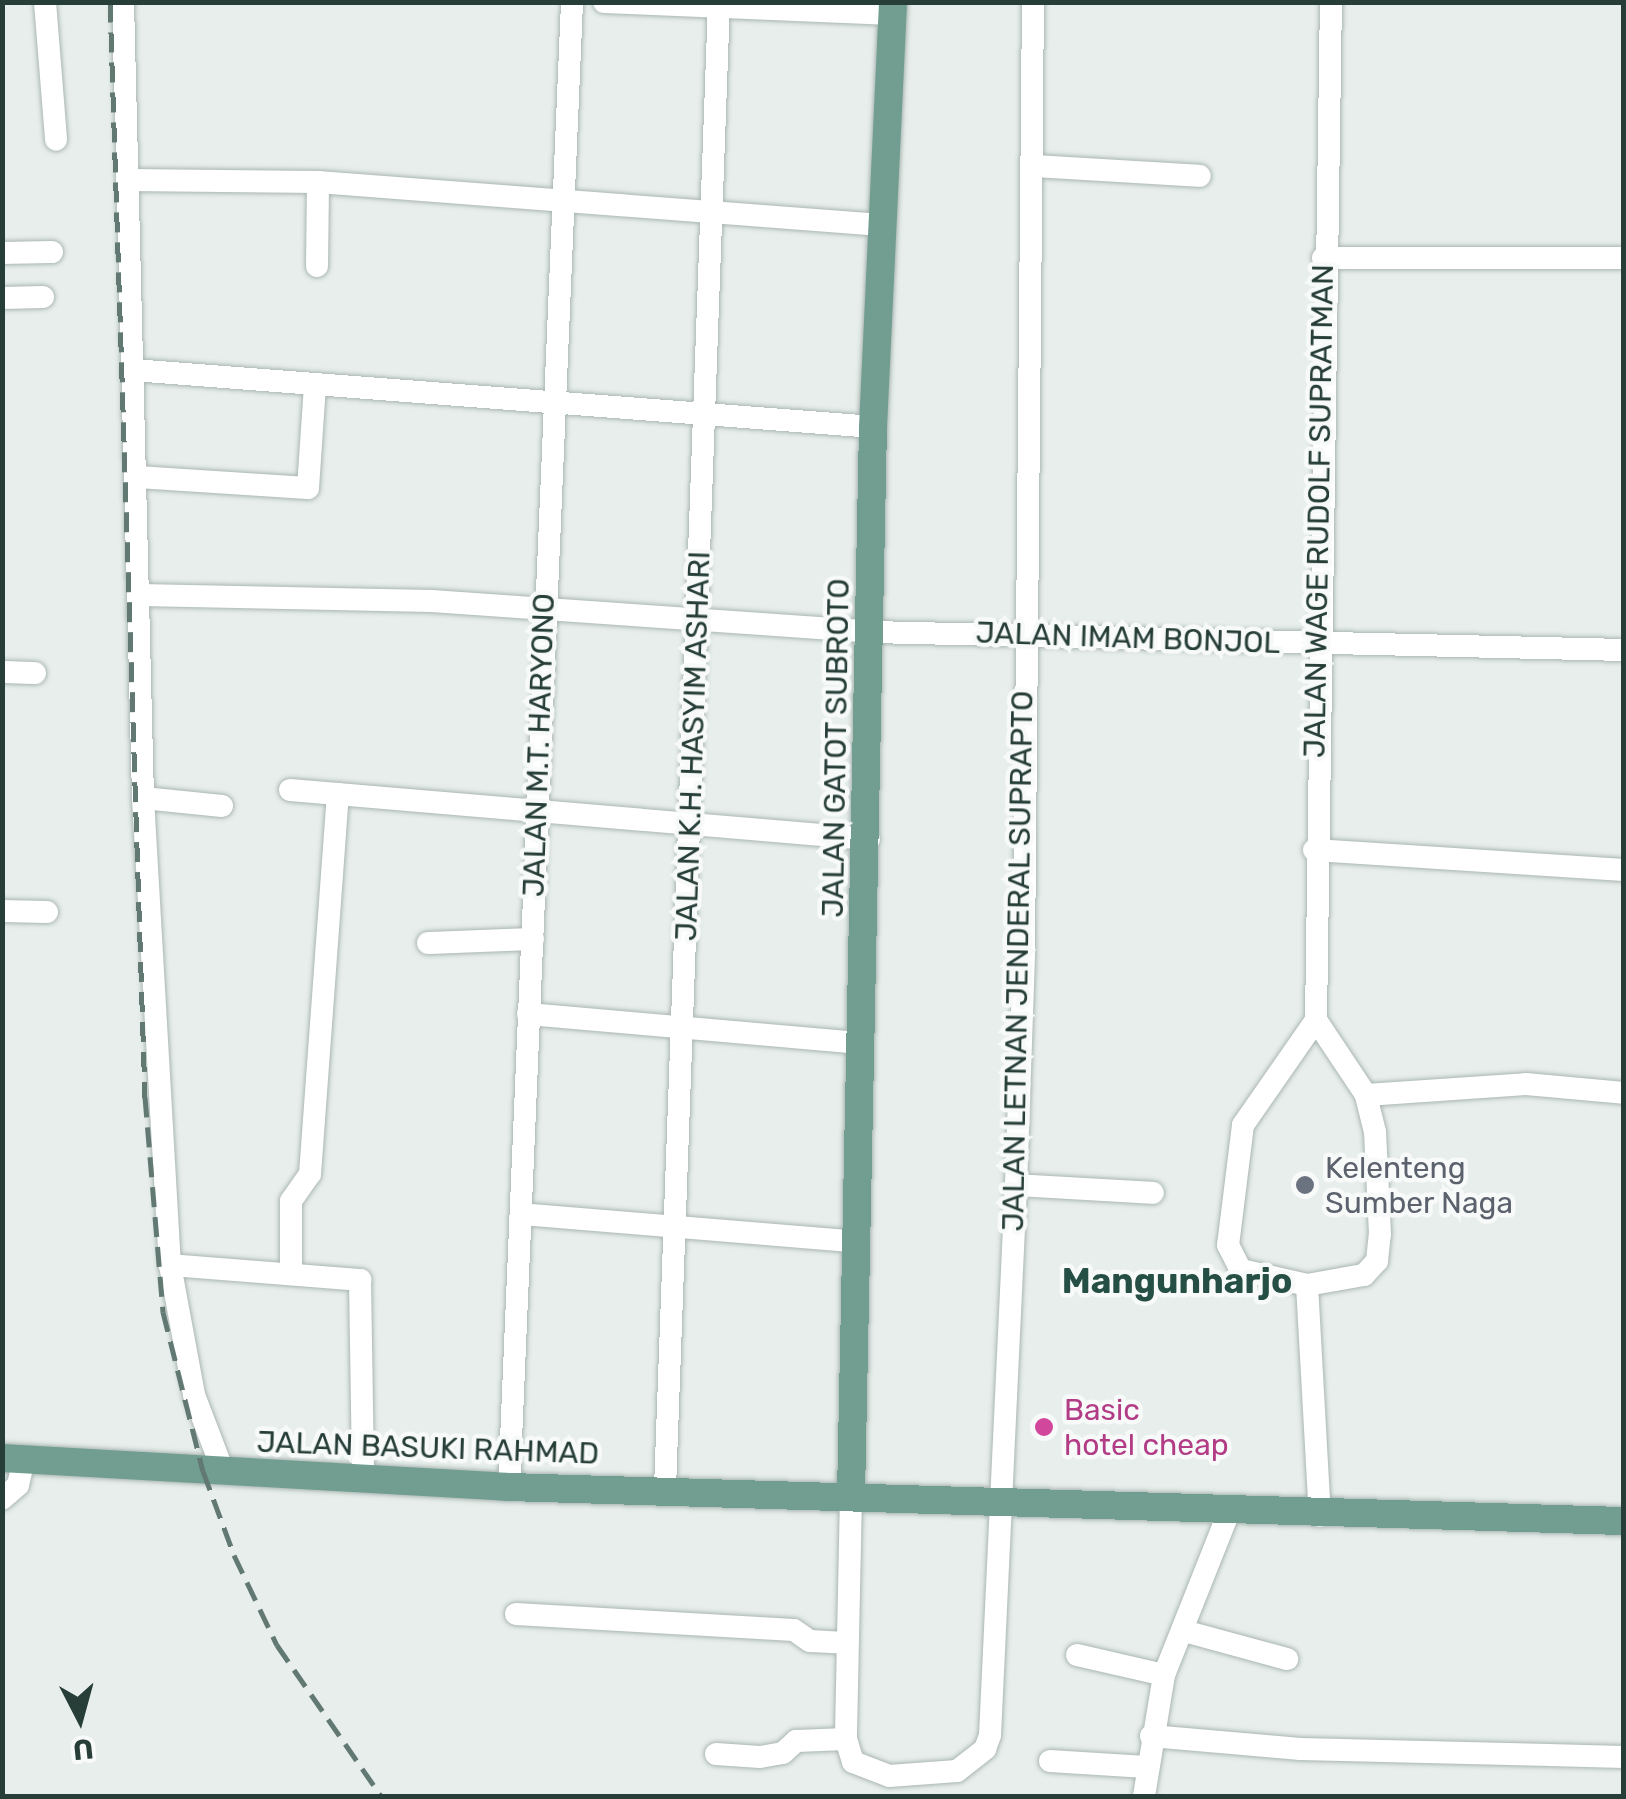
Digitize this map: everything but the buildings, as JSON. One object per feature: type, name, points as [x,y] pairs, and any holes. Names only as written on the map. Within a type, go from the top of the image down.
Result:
[{"type":"main road","name":"JALAN GATOT SUBROTO","points":[[851,1495],[869,838],[872,428],[893,8]]},
{"type":"main road","name":"JALAN BASUKI RAHMAD","points":[[13,1459],[509,1487],[851,1495],[1320,1516],[1624,1522]]},
{"type":"street","points":[[46,2],[56,140]]},
{"type":"street","points":[[123,2],[143,798],[170,1265],[194,1395],[222,1472]]},
{"type":"street","name":"JALAN M.T. HARYONO","points":[[509,1487],[560,200],[572,2]]},
{"type":"street","points":[[604,2],[893,8]]},
{"type":"street","name":"JALAN LETNAN JENDERAL SUPRAPTO","points":[[846,1738],[853,1762],[888,1776],[958,1771],[989,1744],[1024,936],[1022,634],[1033,2]]},
{"type":"street","name":"JALAN WAGE RUDOLF SUPRATMAN","points":[[1316,1020],[1314,850],[1323,258],[1332,2]]},
{"type":"street","name":"JALAN K.H. HASYIM ASHARI","points":[[665,1490],[686,1028],[702,414],[719,5]]},
{"type":"street","points":[[1032,166],[1200,176]]},
{"type":"street","points":[[127,180],[318,182],[712,209],[881,226]]},
{"type":"street","points":[[317,266],[318,182]]},
{"type":"street","points":[[2,253],[52,252]]},
{"type":"street","points":[[1323,258],[1624,258]]},
{"type":"street","points":[[2,298],[43,297]]},
{"type":"street","points":[[133,370],[872,428]]},
{"type":"street","points":[[137,477],[308,488],[315,384]]},
{"type":"street","name":"JALAN IMAM BONJOL","points":[[139,595],[544,609],[872,632],[1624,650]]},
{"type":"street","points":[[2,672],[35,673]]},
{"type":"street","points":[[290,790],[869,838]]},
{"type":"street","points":[[291,1274],[291,1200],[306,1182],[312,1156],[338,794]]},
{"type":"street","points":[[143,798],[222,806]]},
{"type":"street","points":[[1314,850],[1624,870]]},
{"type":"street","points":[[2,911],[47,912]]},
{"type":"street","points":[[428,943],[532,940]]},
{"type":"street","points":[[528,1014],[862,1044]]},
{"type":"street","points":[[1316,1020],[1366,1095],[1378,1163],[1376,1261],[1364,1275],[1307,1285],[1241,1270],[1228,1246],[1243,1125],[1316,1020]]},
{"type":"street","points":[[1366,1095],[1538,1084],[1624,1093]]},
{"type":"street","points":[[1016,1185],[1153,1193]]},
{"type":"street","points":[[522,1214],[858,1242]]},
{"type":"street","points":[[170,1265],[363,1284],[364,1479]]},
{"type":"street","points":[[1307,1285],[1320,1516]]},
{"type":"street","points":[[2,1499],[18,1485],[13,1459]]},
{"type":"street","points":[[716,1754],[760,1757],[783,1752],[796,1741],[846,1738],[851,1495]]},
{"type":"street","points":[[1144,1796],[1164,1675],[1229,1512]]},
{"type":"street","points":[[516,1614],[794,1630],[810,1641],[846,1643]]},
{"type":"street","points":[[1184,1631],[1287,1659]]},
{"type":"street","points":[[1077,1654],[1164,1675]]},
{"type":"street","points":[[1151,1736],[1472,1755],[1624,1757]]},
{"type":"street","points":[[1050,1761],[1146,1767]]},
{"type":"railway","points":[[110,2],[145,1097],[163,1312],[203,1471],[234,1555],[277,1645],[381,1796]]},
{"type":"place","name":"Kelenteng Sumber Naga","points":[[1305,1185]]},
{"type":"place","name":"Basic hotel cheap","points":[[1044,1427]]},
{"type":"district","name":"Mangunharjo","points":[[1177,1281]]}]
